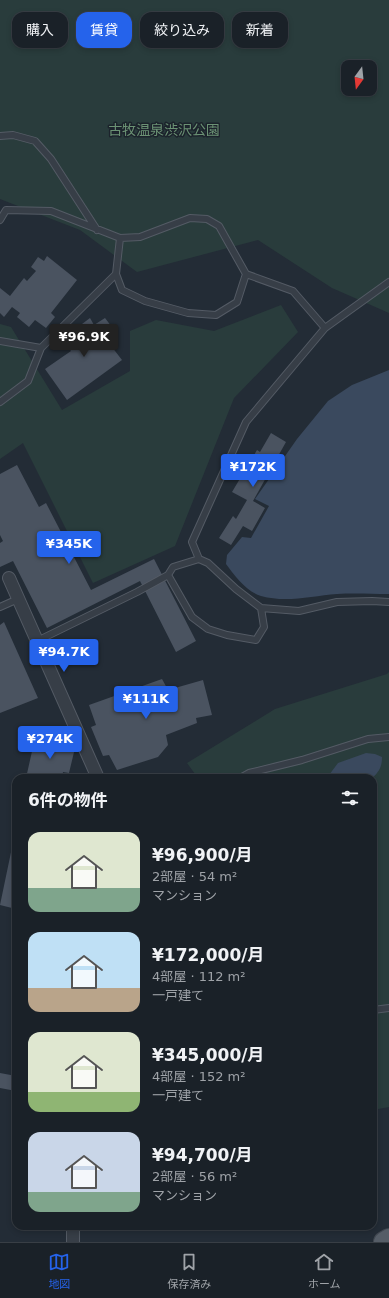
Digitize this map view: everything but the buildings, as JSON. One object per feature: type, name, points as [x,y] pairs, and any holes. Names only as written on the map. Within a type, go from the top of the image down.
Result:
[{"type":"main road","points":[[384,1242],[389,1238]]},
{"type":"street","points":[[9,578],[96,774]]},
{"type":"street","points":[[73,1230],[73,1242]]},
{"type":"lane","points":[[0,136],[13,135],[35,141],[50,159],[97,230]]},
{"type":"lane","points":[[0,205],[6,210],[51,211],[120,238],[140,237],[190,218],[207,219],[219,226],[246,274],[293,292],[325,328]]},
{"type":"lane","points":[[0,220],[6,210]]},
{"type":"lane","points":[[120,238],[116,274],[122,290],[145,301],[188,313],[216,315],[237,302],[246,274]]},
{"type":"lane","points":[[0,402],[28,381],[41,348],[116,274]]},
{"type":"lane","points":[[199,559],[192,542],[246,422],[325,328],[389,282]]},
{"type":"lane","points":[[0,341],[41,348]]},
{"type":"lane","points":[[37,641],[137,592],[168,575],[173,567],[199,559],[208,563],[236,589],[261,608],[299,611],[337,602],[389,602]]},
{"type":"lane","points":[[168,575],[192,617],[208,629],[227,635],[256,640],[264,627],[261,608]]},
{"type":"lane","points":[[0,607],[18,598]]},
{"type":"lane","points":[[246,774],[302,760],[368,739],[389,737]]},
{"type":"lane","points":[[377,1010],[389,1008]]},
{"type":"green space","name":"古牧温泉渋沢公園","points":[[0,0],[389,0],[389,313],[332,288],[258,240],[137,272],[80,230],[0,199]]},
{"type":"green space","points":[[281,305],[298,332],[234,398],[175,546],[93,583],[23,443],[0,459],[0,324],[11,327],[62,410],[130,371],[130,331],[156,320],[214,331]]},
{"type":"green space","points":[[389,672],[389,1107],[377,1109],[377,774],[195,774],[187,763],[275,709],[387,674]]},
{"type":"water","points":[[389,370],[389,594],[337,594],[280,599],[261,596],[251,591],[237,578],[226,564],[227,555],[242,537],[251,538],[269,506],[255,499],[297,439],[328,401],[352,385]]},
{"type":"water","points":[[366,753],[375,754],[382,757],[380,769],[377,774],[330,774],[338,763]]}]
